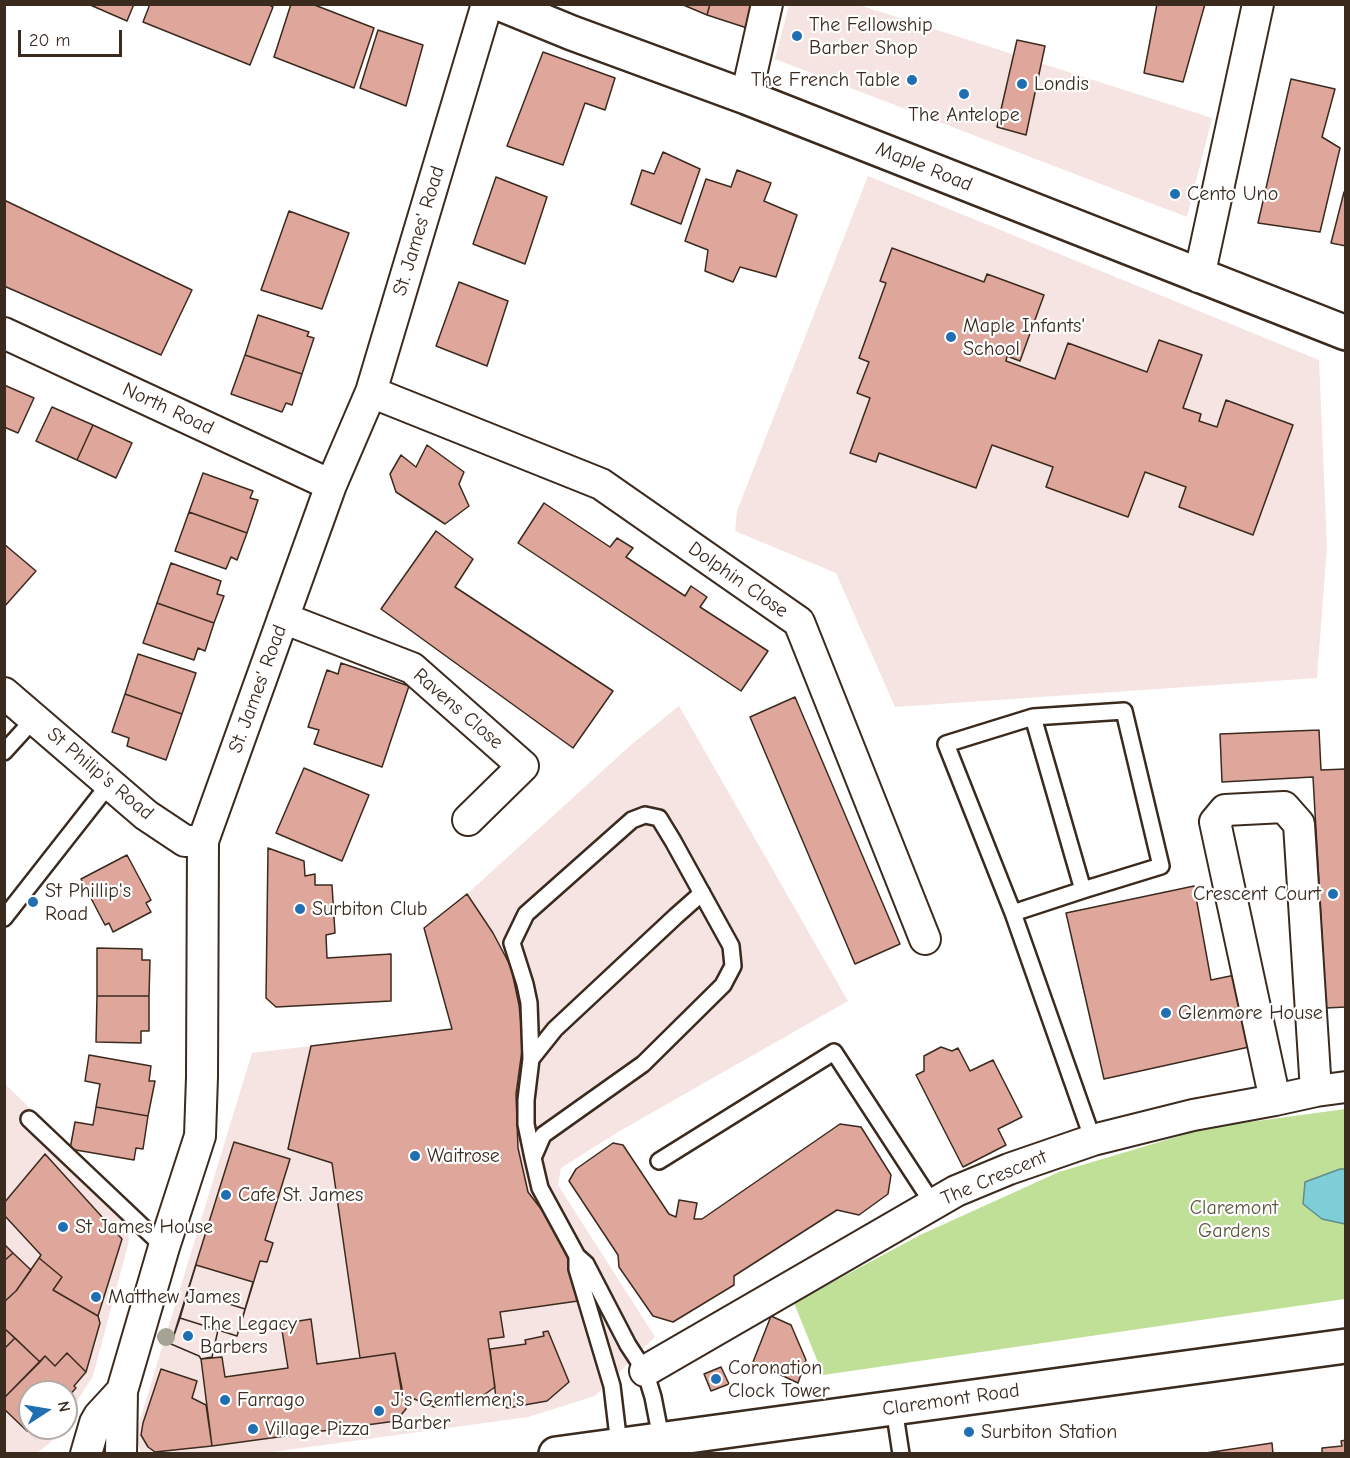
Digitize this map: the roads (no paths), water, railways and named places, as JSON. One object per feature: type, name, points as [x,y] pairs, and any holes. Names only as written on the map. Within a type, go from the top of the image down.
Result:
[{"type":"street","name":"St. James' Road","points":[[121,1454],[122,1391],[164,1247],[200,1136],[203,841],[331,485],[371,392],[487,4]]},
{"type":"street","name":"Maple Road","points":[[501,4],[572,33],[746,97],[1346,333]]},
{"type":"street","points":[[746,97],[767,4]]},
{"type":"street","points":[[1199,277],[1258,4]]},
{"type":"street","name":"North Road","points":[[4,333],[331,485]]},
{"type":"street","name":"Dolphin Close","points":[[371,392],[601,484],[800,622],[926,939]]},
{"type":"street","name":"Ravens Close","points":[[283,618],[411,668],[523,766],[468,820]]},
{"type":"street","name":"St Philip's Road","points":[[4,693],[146,815],[185,841],[203,841]]},
{"type":"street","points":[[1275,1100],[1215,822],[1225,810],[1284,807],[1299,824],[1316,1091]]},
{"type":"street","name":"The Crescent","points":[[645,1371],[956,1191],[1009,1169],[1093,1140],[1193,1115],[1346,1087]]},
{"type":"street","name":"Claremont Road","points":[[556,1454],[1346,1346]]},
{"type":"street","name":"St. James' Road","points":[[86,1454],[99,1416],[122,1391]]},
{"type":"lane","points":[[1013,913],[1161,866],[1124,711],[1034,717],[946,744],[1013,913],[1093,1140]]},
{"type":"lane","points":[[1034,717],[1083,890]]},
{"type":"lane","points":[[4,752],[34,718]]},
{"type":"lane","points":[[4,918],[110,783]]},
{"type":"lane","points":[[533,1158],[543,1136],[643,1064],[723,985],[733,966],[731,946],[659,818],[645,815],[632,820],[526,914],[512,944],[529,1003],[531,1059],[526,1100],[526,1124],[533,1158],[540,1188],[577,1256],[586,1264],[628,1345],[645,1371],[661,1438]]},
{"type":"lane","points":[[531,1059],[555,1029],[702,893]]},
{"type":"lane","points":[[659,1161],[834,1052],[933,1204]]},
{"type":"lane","points":[[29,1119],[164,1247]]},
{"type":"lane","points":[[577,1256],[577,1269],[612,1386],[619,1445]]},
{"type":"lane","points":[[894,1408],[901,1454]]},
{"type":"water","points":[[1345,1169],[1345,1224],[1322,1219],[1303,1204],[1305,1182]]},
{"type":"place","name":"The Fellowship Barber Shop","points":[[797,36]]},
{"type":"place","name":"The French Table","points":[[912,80]]},
{"type":"place","name":"Londis","points":[[1022,84]]},
{"type":"place","name":"The Antelope","points":[[964,94]]},
{"type":"place","name":"Cento Uno","points":[[1175,194]]},
{"type":"place","name":"Maple Infants' School","points":[[951,337]]},
{"type":"place","name":"Crescent Court","points":[[1333,894]]},
{"type":"place","name":"St Phillip's Road","points":[[33,902]]},
{"type":"place","name":"Surbiton Club","points":[[300,909]]},
{"type":"place","name":"Glenmore House","points":[[1166,1013]]},
{"type":"place","name":"Waitrose","points":[[415,1156]]},
{"type":"place","name":"Cafe St. James","points":[[226,1195]]},
{"type":"place","name":"St James House","points":[[63,1227]]},
{"type":"place","name":"Matthew James","points":[[96,1297]]},
{"type":"place","name":"The Legacy Barbers","points":[[188,1336]]},
{"type":"place","name":"Coronation Clock Tower","points":[[716,1379]]},
{"type":"place","name":"Farrago","points":[[225,1400]]},
{"type":"place","name":"J's Gentlemen's Barber","points":[[379,1411]]},
{"type":"place","name":"Village Pizza","points":[[253,1429]]},
{"type":"place","name":"Surbiton Station","points":[[969,1432]]},
{"type":"park label","name":"Claremont Gardens","points":[[1234,1220]]}]
